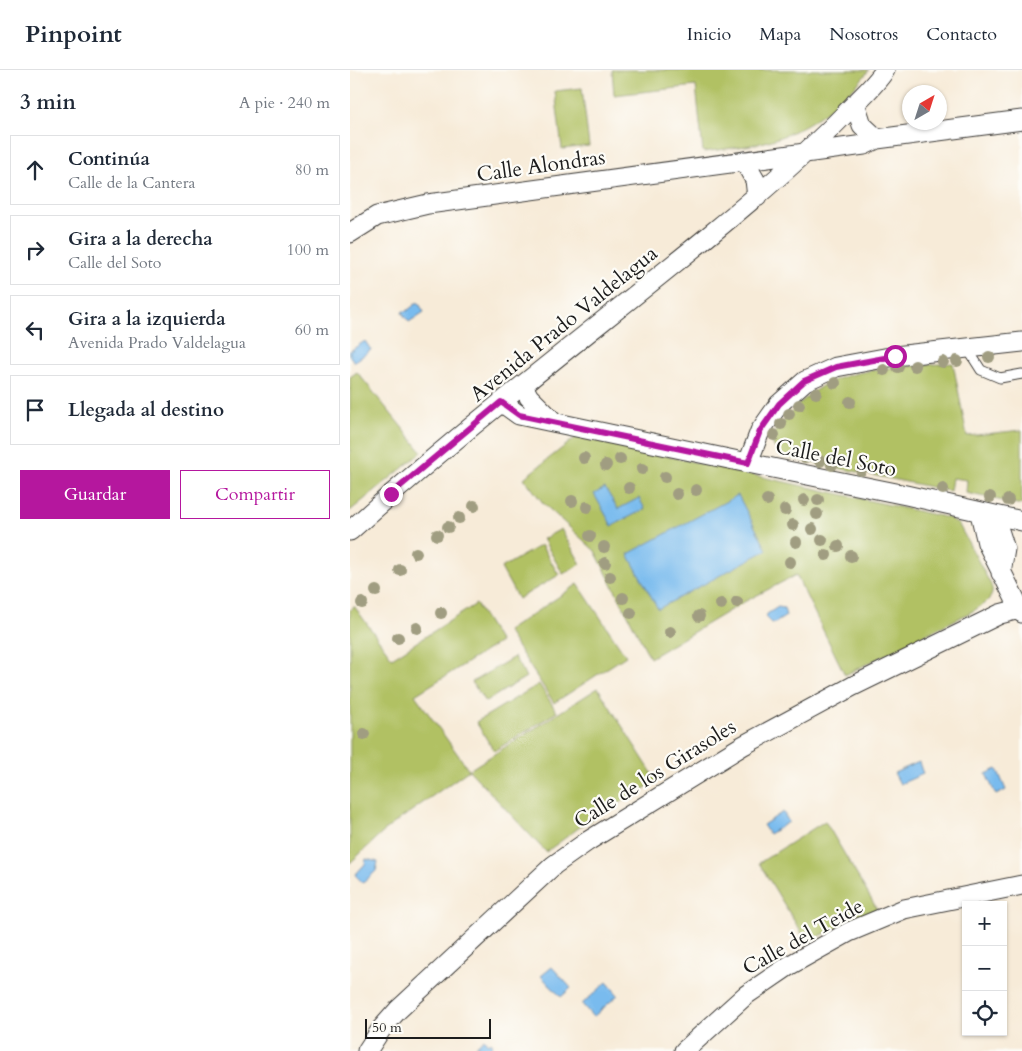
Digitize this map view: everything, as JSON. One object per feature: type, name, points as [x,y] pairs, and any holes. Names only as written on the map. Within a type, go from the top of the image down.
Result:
[{"type":"street","name":"Avenida Prado Valdelagua","points":[[350,531],[391,494],[501,402],[756,197],[855,104],[885,70]]},
{"type":"street","points":[[855,104],[862,125],[877,139]]},
{"type":"street","name":"Calle Alondras","points":[[350,233],[377,216],[428,204],[864,144],[877,139],[1022,120]]},
{"type":"street","points":[[744,160],[755,180],[756,197]]},
{"type":"street","points":[[748,463],[760,431],[779,404],[804,381],[836,367],[895,356],[1022,342]]},
{"type":"street","points":[[523,386],[529,397],[553,422]]},
{"type":"street","name":"Calle del Soto","points":[[501,402],[519,415],[906,495],[1022,521]]},
{"type":"street","points":[[987,514],[1005,550]]},
{"type":"street","points":[[987,514],[986,543],[1021,611]]},
{"type":"street","points":[[1002,573],[1005,550],[1022,530]]},
{"type":"street","name":"Calle de los Girasoles","points":[[367,1051],[382,1028],[398,1010],[554,865],[588,841],[759,736],[853,686],[1000,614],[1021,611]]},
{"type":"street","name":"Calle del Teide","points":[[684,1051],[746,995],[790,965],[849,932],[904,909],[1022,885]]},
{"type":"lane","points":[[967,348],[981,370],[1000,378],[1022,374]]},
{"type":"green space","points":[[612,70],[869,70],[836,104],[794,131],[757,144],[703,152],[696,86],[614,95]]},
{"type":"green space","points":[[582,88],[589,146],[562,149],[555,91]]},
{"type":"green space","points":[[953,363],[967,436],[1022,430],[1022,505],[966,493],[967,480],[952,478],[950,491],[780,456],[773,445],[773,434],[795,408],[822,386],[835,380],[885,368]]},
{"type":"green space","points":[[357,372],[422,452],[350,511],[350,377]]},
{"type":"green space","points":[[580,437],[949,518],[959,525],[990,583],[992,588],[991,596],[975,610],[845,675],[796,575],[744,602],[650,658],[595,551],[543,503],[524,478],[575,438]]},
{"type":"green space","points":[[561,529],[581,564],[563,574],[543,539]]},
{"type":"green space","points":[[541,545],[559,575],[518,599],[501,568]]},
{"type":"green space","points":[[578,584],[626,656],[554,703],[507,631]]},
{"type":"green space","points":[[476,604],[500,642],[415,695],[469,770],[389,827],[350,863],[350,610],[354,606],[392,658]]},
{"type":"green space","points":[[514,657],[526,677],[485,702],[472,682]]},
{"type":"green space","points":[[539,684],[557,712],[494,751],[476,722]]},
{"type":"green space","points":[[598,688],[657,781],[584,824],[546,852],[469,770]]},
{"type":"green space","points":[[825,821],[877,909],[807,942],[759,863]]},
{"type":"water","points":[[418,302],[424,312],[409,322],[402,313]]},
{"type":"water","points":[[365,341],[371,350],[354,362],[350,356],[350,351]]},
{"type":"water","points":[[605,488],[618,509],[639,498],[645,509],[612,526],[594,494]]},
{"type":"water","points":[[738,495],[767,550],[658,609],[628,554]]},
{"type":"water","points":[[778,607],[784,608],[786,616],[775,623],[771,623],[766,618],[767,614]]},
{"type":"water","points":[[919,762],[923,774],[900,784],[894,773]]},
{"type":"water","points":[[997,769],[1006,790],[996,795],[986,774]]},
{"type":"water","points":[[783,812],[789,822],[769,834],[763,825]]},
{"type":"water","points":[[366,859],[378,862],[376,871],[363,883],[355,875],[365,864]]},
{"type":"water","points":[[552,967],[571,988],[561,997],[541,976]]},
{"type":"water","points":[[607,982],[618,995],[593,1017],[582,1004]]},
{"type":"water","points":[[484,1039],[488,1044],[491,1042],[493,1044],[491,1047],[495,1051],[471,1051]]},
{"type":"route","points":[[391,494],[501,402],[519,415],[748,463],[760,431],[779,404],[804,381],[836,367],[895,356]]}]
